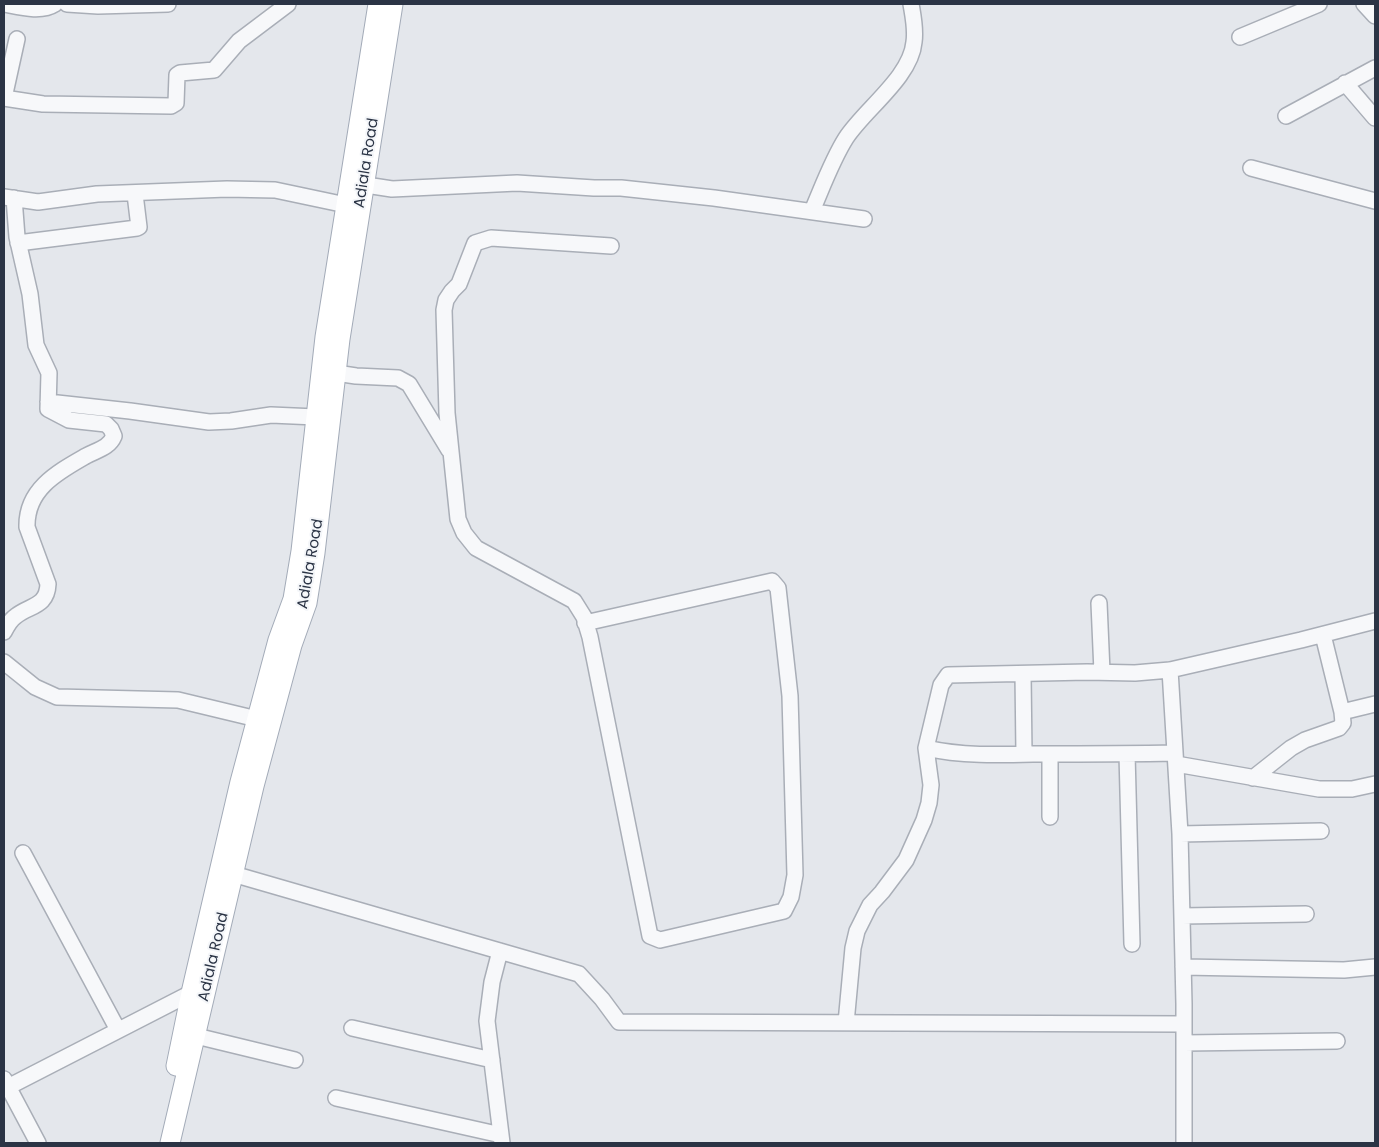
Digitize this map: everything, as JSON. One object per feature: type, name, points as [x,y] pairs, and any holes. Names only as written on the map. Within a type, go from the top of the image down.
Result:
[{"type":"main road","name":"Adiala Road","points":[[170,1143],[254,786],[292,645],[307,603],[318,527],[378,4]]},
{"type":"main road","name":"Adiala Road","points":[[160,1143],[191,993],[240,782],[278,640],[293,599],[301,551],[326,337],[346,205],[356,183],[393,4]]},
{"type":"street","points":[[4,4],[42,8],[55,4]]},
{"type":"street","points":[[67,4],[98,6],[168,4]]},
{"type":"street","points":[[17,39],[4,98],[43,104],[171,106],[176,103],[177,75],[180,73],[214,70],[239,41],[288,4]]},
{"type":"street","points":[[812,212],[846,139],[859,120],[895,82],[908,60],[914,44],[914,23],[911,4]]},
{"type":"street","points":[[1240,37],[1319,4]]},
{"type":"street","points":[[1364,4],[1375,16]]},
{"type":"street","points":[[1286,116],[1375,68]]},
{"type":"street","points":[[1345,84],[1375,118]]},
{"type":"street","points":[[1252,168],[1375,201]]},
{"type":"street","points":[[356,183],[392,189],[517,183],[621,188],[714,198],[864,219]]},
{"type":"street","points":[[4,632],[12,619],[39,604],[48,590],[48,584],[27,527],[30,508],[39,490],[45,482],[111,442],[114,436],[106,424],[69,420],[48,409],[49,373],[36,345],[30,294],[9,198],[38,202],[97,194],[227,189],[274,190],[346,205]]},
{"type":"street","points":[[18,243],[137,228],[139,226],[135,194]]},
{"type":"street","points":[[586,622],[772,581],[778,588],[790,696],[796,875],[791,897],[784,911],[660,940],[650,936],[586,622],[574,601],[476,548],[464,533],[458,519],[447,413],[444,310],[446,300],[460,284],[475,244],[491,238],[611,246]]},
{"type":"street","points":[[336,373],[398,378],[409,384],[451,453]]},
{"type":"street","points":[[48,402],[209,422],[231,422],[271,415],[316,417]]},
{"type":"street","points":[[1099,603],[1102,672]]},
{"type":"street","points":[[846,1023],[853,948],[857,931],[870,905],[906,860],[924,820],[929,803],[931,785],[926,748],[941,685],[948,675],[1135,673],[1170,670],[1375,621]]},
{"type":"street","points":[[1253,778],[1282,755],[1306,740],[1339,728],[1343,723],[1342,712],[1322,635]]},
{"type":"street","points":[[4,662],[35,687],[57,697],[178,700],[257,719]]},
{"type":"street","points":[[1170,670],[1180,834],[1184,1024],[1184,1143]]},
{"type":"street","points":[[1023,674],[1024,754]]},
{"type":"street","points":[[1342,712],[1375,704]]},
{"type":"street","points":[[926,748],[942,752],[964,753],[1127,754],[1175,759],[1253,778],[1319,789],[1352,789],[1375,784]]},
{"type":"street","points":[[1050,754],[1050,817]]},
{"type":"street","points":[[1127,754],[1132,944]]},
{"type":"street","points":[[1180,834],[1321,831]]},
{"type":"street","points":[[24,852],[118,1030]]},
{"type":"street","points":[[233,874],[579,974],[602,999],[619,1022],[1184,1024]]},
{"type":"street","points":[[1182,916],[1306,914]]},
{"type":"street","points":[[336,1098],[504,1141],[487,1021],[492,982],[500,951]]},
{"type":"street","points":[[1183,967],[1344,970],[1373,963]]},
{"type":"street","points":[[38,1143],[6,1083],[191,993]]},
{"type":"street","points":[[352,1028],[492,1060]]},
{"type":"street","points":[[196,1036],[295,1060]]},
{"type":"street","points":[[1184,1043],[1337,1040]]}]
